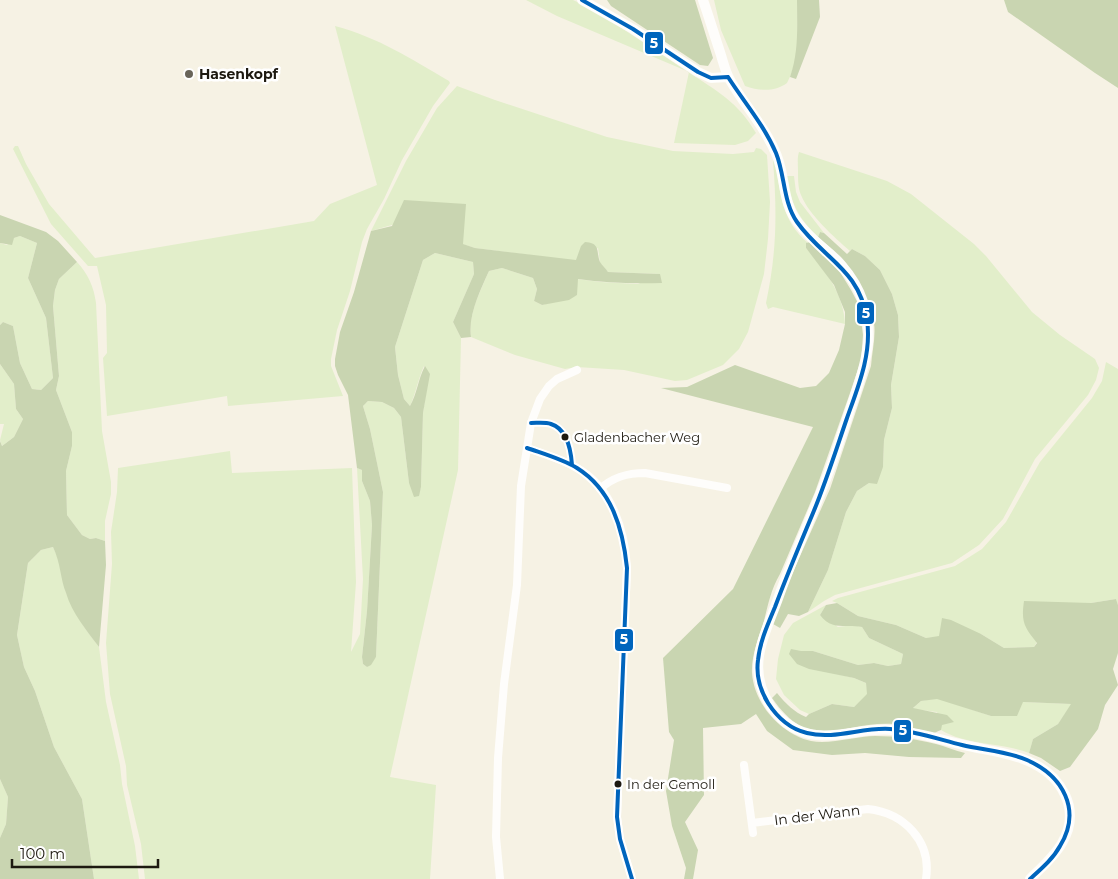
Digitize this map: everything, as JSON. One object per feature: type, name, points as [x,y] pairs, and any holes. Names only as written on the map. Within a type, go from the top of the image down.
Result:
[{"type":"street","points":[[582,0],[632,29],[698,72],[711,78],[728,77]]},
{"type":"street","points":[[703,0],[728,77],[777,154],[781,167],[784,193],[792,214],[806,233],[842,266],[858,290],[866,312],[869,331],[865,362],[824,486],[762,641],[758,671],[760,684],[765,697],[781,719],[804,733],[830,735],[875,729],[892,729],[1019,757],[1045,770],[1060,784],[1066,796],[1069,822],[1062,845],[1050,860],[1030,879]]},
{"type":"street","points":[[500,879],[496,837],[498,758],[504,684],[517,585],[521,486],[531,423],[540,399],[549,386],[557,379],[577,370]]},
{"type":"street","points":[[527,448],[555,457],[578,468],[592,479],[616,513],[626,550],[627,568],[617,817],[620,839],[632,879]]},
{"type":"street","points":[[600,490],[614,478],[634,473],[645,473],[727,488]]},
{"type":"street","points":[[744,765],[753,833]]},
{"type":"street","name":"In der Wann","points":[[752,824],[868,809],[887,813],[909,826],[921,843],[927,863],[926,879]]},
{"type":"green space","points":[[526,0],[573,0],[592,9],[686,71],[557,16]]},
{"type":"green space","points":[[607,0],[695,0],[713,58],[708,66],[700,65],[611,6]]},
{"type":"green space","points":[[714,0],[797,0],[798,32],[796,53],[787,83],[767,90],[745,86],[721,30]]},
{"type":"green space","points":[[797,0],[819,0],[820,17],[796,79],[790,77],[796,48]]},
{"type":"green space","points":[[1004,0],[1118,0],[1118,88],[1008,12]]},
{"type":"green space","points":[[335,26],[366,36],[394,49],[450,83],[433,106],[402,160],[362,242],[350,291],[337,330],[331,359],[331,366],[343,396],[228,406],[227,396],[107,416],[103,358],[107,353],[106,305],[97,266],[88,266],[51,224],[13,149],[15,146],[18,146],[49,204],[95,258],[314,221],[330,204],[377,185]]},
{"type":"green space","points":[[689,73],[726,98],[742,113],[756,133],[748,141],[735,145],[674,143]]},
{"type":"green space","points":[[457,86],[607,137],[673,151],[733,154],[754,152],[756,148],[761,149],[767,155],[770,202],[768,239],[764,274],[748,332],[739,349],[723,365],[687,380],[675,381],[624,370],[577,367],[565,369],[515,355],[471,337],[473,312],[489,271],[502,268],[533,278],[537,289],[534,301],[542,305],[577,295],[577,279],[638,284],[660,274],[608,272],[600,263],[598,248],[576,261],[475,248],[462,244],[465,204],[371,231],[406,161],[437,108]]},
{"type":"green space","points":[[799,152],[887,181],[911,194],[974,244],[1032,312],[1060,335],[1095,359],[1099,368],[1096,380],[1088,395],[1035,459],[1003,519],[979,545],[952,563],[835,595],[808,612],[828,570],[846,512],[857,491],[869,483],[883,467],[884,440],[892,408],[891,385],[899,337],[898,315],[892,294],[880,270],[865,256],[852,249],[850,251],[823,225],[805,203],[798,183]]},
{"type":"green space","points":[[773,160],[775,161],[787,216],[799,234],[808,243],[806,243],[806,248],[832,283],[841,303],[845,324],[773,307],[768,309],[766,303],[770,284],[775,232]]},
{"type":"green space","points":[[786,176],[794,176],[796,192],[800,202],[824,233],[820,232],[818,237],[796,210]]},
{"type":"green space","points":[[404,200],[466,204],[463,244],[475,248],[576,260],[581,246],[585,242],[596,246],[600,262],[608,272],[660,274],[662,283],[620,283],[578,279],[577,295],[569,300],[542,305],[534,301],[537,289],[533,278],[502,268],[489,271],[473,312],[471,337],[461,338],[453,322],[474,274],[473,262],[435,253],[423,260],[395,347],[398,375],[404,399],[410,406],[425,366],[430,374],[423,413],[421,487],[419,496],[414,497],[409,483],[401,417],[394,408],[382,402],[368,401],[363,406],[370,429],[383,492],[376,657],[371,665],[367,667],[363,664],[362,657],[367,611],[372,525],[370,501],[362,481],[362,470],[357,468],[348,395],[338,375],[335,359],[340,332],[354,292],[371,231],[392,226]]},
{"type":"green space","points":[[0,215],[46,232],[58,241],[77,262],[59,279],[55,290],[53,306],[59,376],[56,390],[72,432],[72,446],[66,471],[67,515],[82,535],[90,539],[96,538],[105,541],[106,565],[99,647],[72,608],[53,547],[41,550],[28,563],[17,635],[24,667],[35,691],[54,747],[82,799],[94,879],[0,879],[0,838],[6,824],[8,797],[0,779],[0,441],[2,446],[14,437],[23,419],[16,409],[14,384],[0,364],[0,325],[3,322],[13,326],[20,363],[32,389],[41,390],[53,378],[46,318],[28,278],[37,243],[20,236],[14,238],[12,245],[0,243]]},
{"type":"green space","points":[[820,232],[824,233],[847,254],[852,249],[865,256],[880,270],[892,294],[898,315],[899,337],[891,385],[892,408],[884,440],[883,467],[877,484],[869,483],[857,491],[846,512],[828,570],[808,612],[799,616],[788,614],[780,628],[773,624],[788,583],[830,489],[871,366],[874,339],[870,306],[862,288],[841,257],[818,237]]},
{"type":"green space","points":[[20,236],[37,243],[28,278],[46,318],[53,378],[41,390],[32,389],[20,363],[13,326],[3,322],[0,325],[0,243],[7,245],[14,238]]},
{"type":"green space","points":[[811,242],[840,272],[859,305],[863,335],[861,360],[815,492],[768,603],[754,653],[752,673],[754,685],[764,706],[780,725],[789,732],[811,741],[826,742],[868,736],[906,738],[928,742],[965,753],[961,758],[909,757],[865,753],[832,755],[793,750],[767,731],[756,714],[741,724],[703,728],[704,795],[685,822],[698,850],[693,879],[684,879],[686,868],[672,826],[666,791],[674,740],[669,732],[663,658],[733,589],[813,427],[661,388],[687,387],[735,365],[800,388],[816,386],[829,373],[839,350],[845,324],[845,312],[834,285],[806,248],[806,243]]},
{"type":"green space","points":[[435,253],[473,262],[474,274],[453,322],[461,338],[458,470],[390,777],[436,785],[430,879],[145,879],[141,844],[127,785],[126,766],[110,694],[106,643],[112,564],[111,532],[117,492],[118,468],[230,451],[232,473],[352,468],[356,582],[351,652],[360,634],[363,579],[357,468],[362,470],[362,481],[370,501],[372,525],[367,611],[362,657],[363,664],[367,667],[376,657],[383,492],[370,429],[363,406],[368,401],[382,402],[394,408],[401,417],[409,483],[418,496],[421,487],[423,413],[429,374],[424,366],[410,406],[404,399],[398,375],[395,347],[423,260]]},
{"type":"green space","points":[[77,262],[90,281],[96,303],[102,431],[111,482],[111,494],[105,521],[105,541],[96,538],[90,539],[82,535],[67,515],[66,471],[72,446],[72,432],[56,390],[59,376],[53,306],[55,290],[59,279]]},
{"type":"green space","points":[[1106,362],[1118,369],[1118,605],[1116,599],[1091,603],[1060,603],[1034,647],[1004,648],[981,634],[926,638],[896,625],[858,616],[832,601],[955,566],[982,549],[1006,522],[1040,462],[1092,398],[1102,381]]},
{"type":"green space","points":[[0,364],[14,384],[16,409],[23,419],[14,437],[2,446],[0,440],[4,424],[0,424]]},
{"type":"green space","points":[[53,547],[60,562],[66,593],[84,627],[99,647],[106,702],[120,765],[139,879],[94,879],[82,799],[54,747],[35,691],[24,667],[17,635],[28,563],[41,550]]},
{"type":"green space","points":[[1116,599],[1118,605],[1118,653],[1113,669],[1118,685],[1105,705],[1098,729],[1070,767],[1060,771],[1041,758],[1029,753],[1033,739],[1058,724],[1071,704],[1023,702],[1017,716],[991,716],[937,699],[921,701],[913,708],[947,715],[954,722],[942,725],[941,730],[934,733],[930,734],[910,727],[893,724],[874,724],[828,732],[814,731],[801,726],[787,716],[772,698],[777,693],[790,707],[806,717],[832,704],[854,707],[867,694],[866,683],[854,678],[809,669],[797,664],[789,654],[791,649],[813,651],[858,665],[874,663],[888,666],[901,664],[903,654],[869,638],[862,627],[839,626],[825,620],[820,615],[826,605],[837,603],[858,616],[896,625],[926,638],[939,636],[942,618],[951,620],[981,634],[1004,648],[1034,647],[1037,643],[1024,624],[1024,601],[1091,603]]},
{"type":"green space","points":[[826,605],[820,615],[838,627],[853,625],[862,627],[869,638],[903,654],[901,664],[888,666],[874,663],[858,665],[813,651],[801,651],[833,673],[866,683],[868,694],[854,707],[832,704],[809,714],[800,710],[784,695],[776,679],[778,659],[784,635],[793,623]]},
{"type":"green space","points":[[937,698],[991,716],[1023,702],[1072,704],[1058,724],[1033,739],[1029,753],[951,735],[941,730],[937,712],[912,709],[921,701]]},
{"type":"green space","points":[[0,779],[8,797],[6,824],[0,838]]},
{"type":"transit line","name":"5","points":[[582,0],[633,29],[698,72],[711,78],[728,77]]},
{"type":"transit line","name":"5","points":[[728,77],[760,123],[776,153],[792,214],[807,235],[849,276],[857,288],[863,303],[868,333],[868,345],[863,370],[822,490],[762,639],[758,666],[761,688],[768,703],[780,718],[795,729],[807,733],[828,735],[880,729],[899,730],[1011,755],[1040,767],[1059,785],[1069,807],[1069,820],[1066,833],[1057,851],[1030,879]]},
{"type":"transit line","name":"5","points":[[531,423],[549,423],[561,431],[571,453],[572,465]]},
{"type":"transit line","name":"5","points":[[527,448],[565,462],[589,477],[607,499],[619,525],[627,568],[617,817],[620,839],[632,879]]},
{"type":"place","name":"Hasenkopf","points":[[189,74]]},
{"type":"place","name":"Gladenbacher Weg","points":[[565,437]]},
{"type":"place","name":"In der Gemoll","points":[[618,784]]}]
